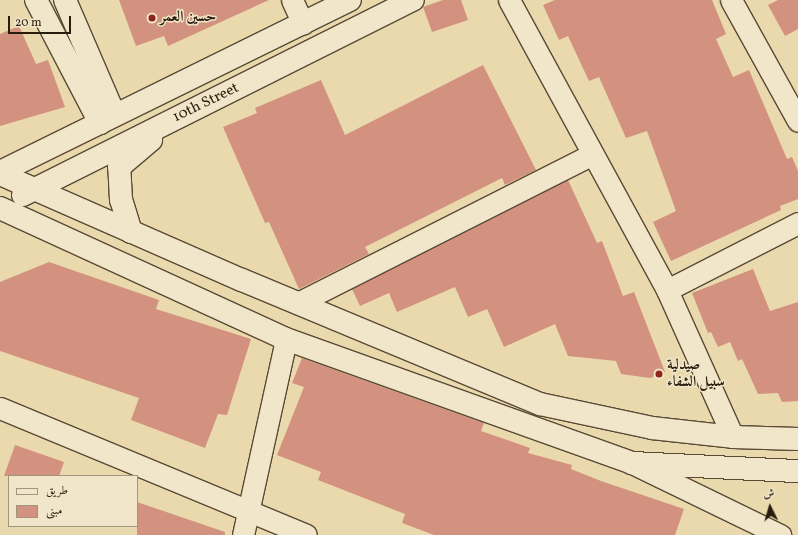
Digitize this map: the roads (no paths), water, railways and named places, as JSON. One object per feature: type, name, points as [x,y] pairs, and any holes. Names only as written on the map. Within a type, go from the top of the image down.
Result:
[{"type":"main road","points":[[36,0],[107,119]]},
{"type":"main road","points":[[65,0],[107,119]]},
{"type":"main road","name":"10th Street","points":[[0,173],[350,0]]},
{"type":"main road","name":"10th Street","points":[[0,208],[32,190],[413,0]]},
{"type":"main road","points":[[131,232],[121,200],[119,167],[179,117]]},
{"type":"main road","points":[[0,173],[32,190],[540,404],[652,428],[733,437],[798,439]]},
{"type":"main road","points":[[0,208],[286,339],[632,463],[798,471]]},
{"type":"street","points":[[292,0],[303,24]]},
{"type":"street","points":[[509,0],[667,290],[733,437]]},
{"type":"street","points":[[731,0],[798,121]]},
{"type":"street","points":[[298,303],[593,154]]},
{"type":"street","points":[[667,290],[798,223]]},
{"type":"street","points":[[243,535],[286,339]]},
{"type":"street","points":[[0,408],[306,535]]},
{"type":"street","points":[[632,463],[780,535]]},
{"type":"place","name":"حسين العمر","points":[[152,18]]},
{"type":"place","name":"صيدلية سبيل الشفاء","points":[[659,374]]}]
